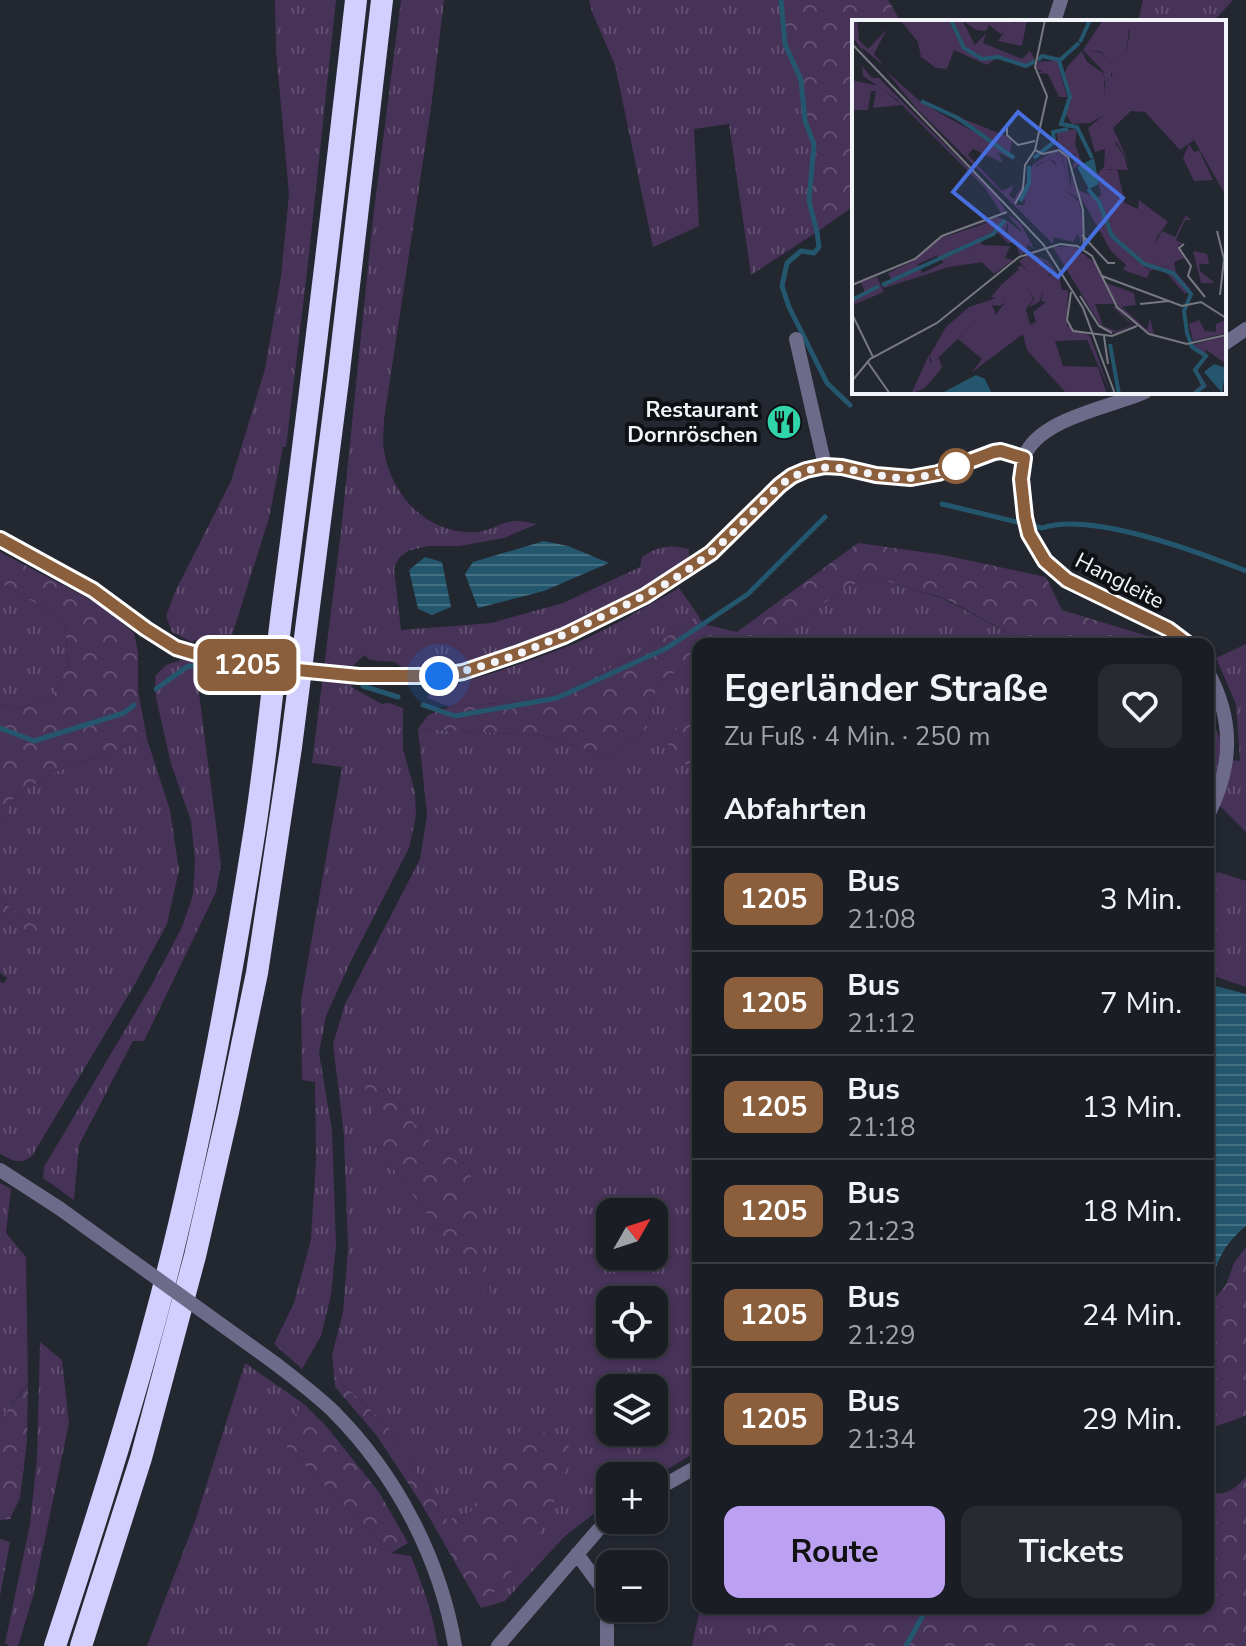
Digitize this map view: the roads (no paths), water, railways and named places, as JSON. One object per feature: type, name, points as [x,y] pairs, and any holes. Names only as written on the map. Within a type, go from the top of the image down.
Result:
[{"type":"highway","points":[[55,1646],[96,1522],[173,1249],[231,972],[256,825],[312,384],[356,0]]},
{"type":"highway","points":[[81,1646],[141,1458],[195,1256],[257,973],[295,716],[382,0]]},
{"type":"street","points":[[1055,20],[1061,0]]},
{"type":"street","points":[[1226,343],[1246,329]]},
{"type":"street","points":[[796,339],[825,466]]},
{"type":"street","points":[[359,676],[439,676],[463,672],[564,636],[645,596],[711,553],[780,485],[806,470],[825,466],[842,467],[876,475],[911,478],[938,473],[994,452],[1024,458],[1036,438],[1055,426],[1139,394]]},
{"type":"street","name":"Hangleite","points":[[1024,458],[1021,479],[1025,517],[1029,534],[1045,561],[1067,580],[1168,629],[1180,638]]},
{"type":"street","points":[[0,539],[93,590],[176,648],[227,663]]},
{"type":"street","points":[[1214,683],[1225,713],[1228,748],[1221,785],[1214,801]]},
{"type":"street","points":[[0,1170],[59,1208],[276,1364],[332,1410],[370,1454],[398,1494],[441,1583],[455,1646]]},
{"type":"street","points":[[668,1483],[692,1469]]},
{"type":"street","points":[[498,1646],[596,1532]]},
{"type":"street","points":[[577,1554],[602,1588],[607,1646]]},
{"type":"water","points":[[544,541],[568,546],[609,563],[544,591],[478,608],[465,574],[473,562]]},
{"type":"water","points":[[425,557],[442,562],[451,607],[432,615],[418,609],[409,570]]},
{"type":"water","points":[[1214,986],[1246,994],[1246,1226],[1230,1242],[1214,1274]]},
{"type":"waterway","points":[[781,0],[785,44],[801,80],[805,121],[814,144],[809,201],[819,247],[814,253],[801,251],[787,263],[782,286],[789,307],[827,383],[850,405]]},
{"type":"waterway","points":[[942,504],[1042,528],[1063,524],[1115,529],[1173,545],[1246,571]]},
{"type":"waterway","points":[[423,705],[455,716],[557,698],[667,648],[748,594],[825,517]]},
{"type":"waterway","points":[[156,689],[188,666],[232,669]]},
{"type":"waterway","points":[[363,686],[398,697]]},
{"type":"waterway","points":[[0,728],[34,741],[124,713],[134,705]]},
{"type":"waterway","points":[[906,1646],[924,1614]]},
{"type":"tunnel","points":[[227,663],[359,676]]},
{"type":"place","name":"Restaurant Dornröschen","points":[[784,422]]}]
